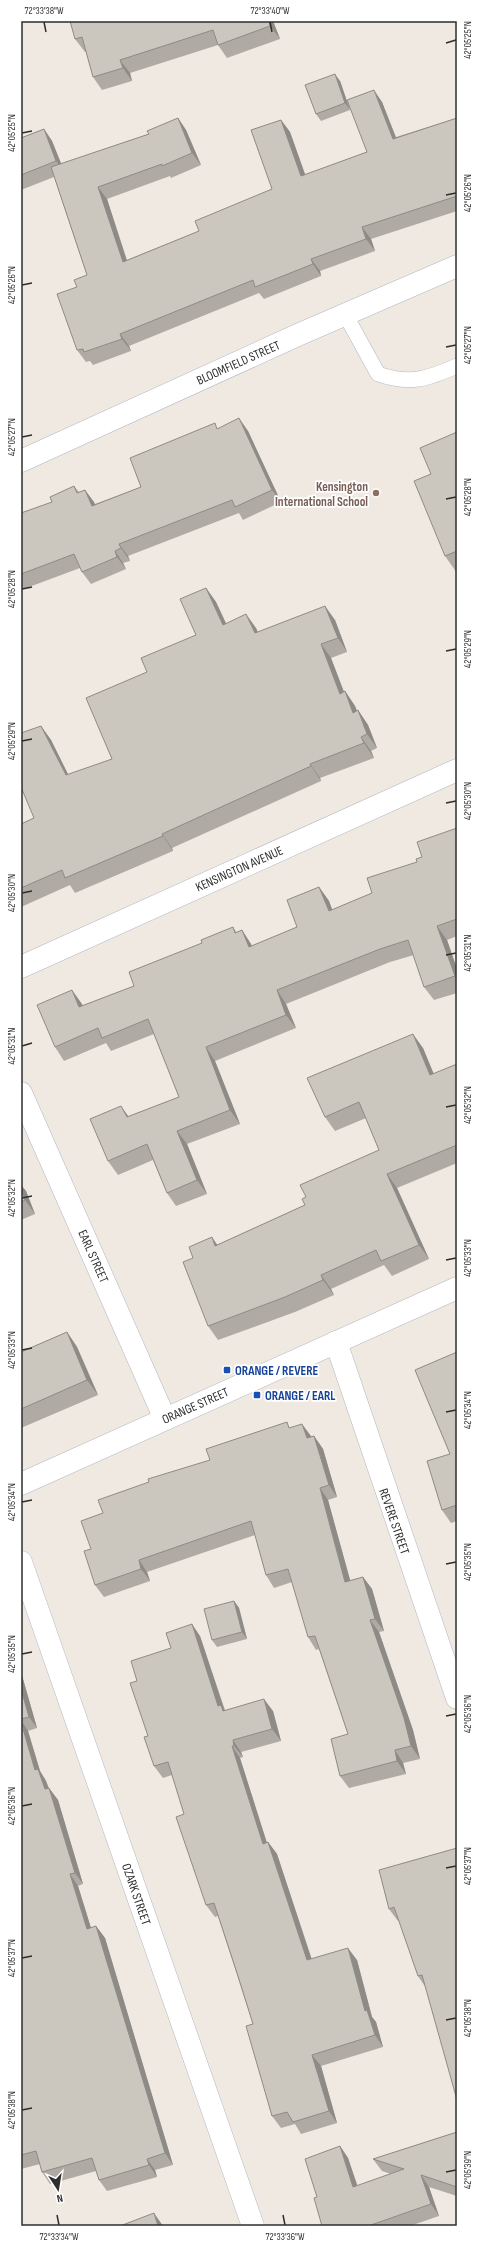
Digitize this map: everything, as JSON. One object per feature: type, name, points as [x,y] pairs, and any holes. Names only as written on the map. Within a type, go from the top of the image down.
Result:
[{"type":"street","name":"BLOOMFIELD STREET","points":[[21,461],[346,314],[457,266]]},
{"type":"street","name":"KENSINGTON AVENUE","points":[[21,967],[457,770]]},
{"type":"street","name":"EARL STREET","points":[[21,1094],[165,1419]]},
{"type":"street","name":"ORANGE STREET","points":[[21,1484],[457,1288]]},
{"type":"street","name":"REVERE STREET","points":[[336,1342],[457,1698]]},
{"type":"street","name":"OZARK STREET","points":[[21,1562],[253,2226]]},
{"type":"lane","points":[[346,314],[378,374],[404,381],[419,380],[457,366]]},
{"type":"building","points":[[70,21],[269,21],[270,26],[218,45],[213,30],[120,60],[123,68],[93,77],[82,37],[75,39]]},
{"type":"building","points":[[335,74],[345,103],[316,114],[305,85]]},
{"type":"building","points":[[374,90],[393,139],[457,118],[457,196],[362,227],[366,239],[311,259],[313,264],[255,287],[253,280],[120,334],[122,339],[84,352],[83,349],[77,350],[57,294],[77,287],[74,280],[87,275],[51,167],[149,134],[147,131],[178,118],[192,153],[162,166],[162,164],[98,187],[123,262],[199,231],[195,221],[272,189],[251,130],[281,120],[301,176],[367,152],[347,100]]},
{"type":"building","points":[[44,129],[56,161],[21,175],[21,138]]},
{"type":"building","points":[[239,418],[272,490],[235,507],[232,500],[119,544],[121,548],[115,551],[117,557],[82,572],[74,554],[21,574],[21,513],[52,502],[50,497],[74,486],[77,493],[85,490],[92,506],[141,487],[130,458],[215,423],[217,429]]},
{"type":"building","points":[[457,432],[457,551],[445,556],[414,481],[431,474],[420,448]]},
{"type":"building","points":[[206,588],[223,625],[246,614],[255,633],[325,606],[338,638],[321,644],[340,694],[345,691],[353,713],[358,710],[367,734],[361,737],[364,743],[310,764],[311,766],[162,834],[163,836],[65,878],[62,870],[21,888],[21,824],[34,818],[21,787],[21,733],[41,726],[66,775],[112,759],[86,698],[147,672],[141,658],[196,635],[180,599]]},
{"type":"building","points":[[457,828],[457,919],[437,926],[455,976],[424,987],[408,940],[380,949],[277,990],[286,1015],[206,1047],[230,1110],[177,1131],[197,1180],[167,1193],[147,1144],[108,1161],[90,1119],[121,1106],[127,1117],[179,1097],[148,1019],[102,1038],[98,1028],[55,1047],[37,1005],[72,990],[79,1007],[134,986],[129,972],[202,943],[201,940],[233,927],[235,933],[242,930],[249,947],[297,927],[287,900],[319,887],[329,911],[372,893],[367,878],[417,862],[416,859],[422,857],[417,842]]},
{"type":"building","points":[[413,1034],[430,1075],[457,1064],[457,1145],[387,1174],[419,1245],[381,1261],[376,1250],[321,1275],[323,1280],[285,1297],[208,1326],[183,1262],[193,1258],[189,1247],[212,1237],[215,1246],[305,1205],[302,1199],[306,1197],[300,1185],[379,1150],[359,1102],[325,1117],[307,1078]]},
{"type":"building","points":[[21,1190],[25,1200],[21,1202]]},
{"type":"building","points":[[67,1332],[87,1380],[21,1409],[21,1352]]},
{"type":"building","points":[[457,1352],[457,1505],[442,1510],[427,1461],[450,1454],[415,1370]]},
{"type":"building","points":[[287,1422],[289,1428],[302,1424],[307,1438],[314,1436],[329,1485],[320,1488],[345,1582],[363,1577],[375,1619],[370,1620],[404,1718],[411,1746],[395,1750],[397,1761],[340,1776],[331,1739],[348,1734],[315,1636],[308,1637],[288,1569],[266,1575],[251,1521],[139,1560],[141,1569],[95,1585],[84,1551],[91,1549],[81,1521],[103,1513],[98,1500],[149,1482],[148,1479],[210,1460],[206,1449]]},
{"type":"building","points":[[234,1601],[242,1632],[212,1640],[204,1609]]},
{"type":"building","points":[[192,1624],[218,1706],[221,1705],[223,1711],[264,1699],[272,1729],[233,1740],[234,1746],[232,1746],[263,1844],[268,1842],[307,1960],[348,1948],[365,2011],[367,2010],[375,2035],[312,2055],[329,2111],[293,2122],[287,2112],[272,2116],[246,2026],[253,2024],[237,1973],[214,1903],[206,1905],[176,1817],[184,1814],[168,1762],[154,1766],[144,1737],[148,1736],[130,1683],[137,1681],[131,1661],[171,1648],[166,1633]]},
{"type":"building","points":[[21,1689],[29,1717],[21,1719]]},
{"type":"building","points":[[21,1722],[35,1770],[38,1769],[45,1789],[49,1788],[75,1873],[70,1874],[87,1929],[96,1926],[165,2153],[147,2159],[149,2165],[99,2180],[92,2158],[42,2172],[36,2151],[21,2155]]},
{"type":"building","points":[[457,1848],[457,2100],[422,1975],[418,1976],[394,1907],[389,1909],[379,1870]]},
{"type":"building","points":[[457,2132],[457,2187],[421,2175],[431,2204],[368,2226],[322,2226],[314,2198],[317,2197],[305,2159],[340,2146],[353,2187],[404,2169],[373,2159]]},
{"type":"building","points":[[154,2213],[158,2226],[120,2226]]},
{"type":"place","name":"Kensington International School","points":[[376,493]]},
{"type":"place","name":"ORANGE / REVERE","points":[[227,1370]]},
{"type":"place","name":"ORANGE / EARL","points":[[257,1395]]}]
